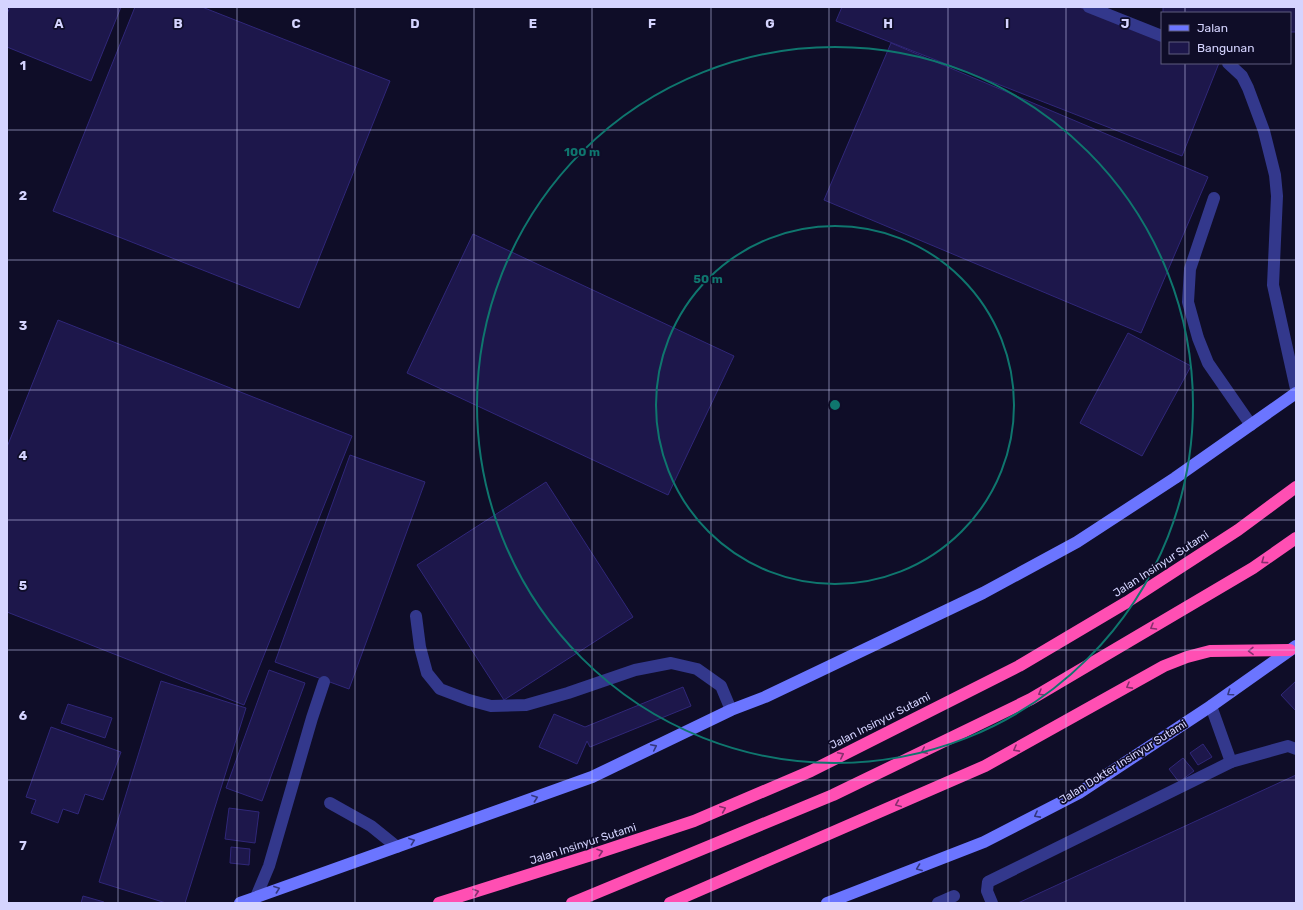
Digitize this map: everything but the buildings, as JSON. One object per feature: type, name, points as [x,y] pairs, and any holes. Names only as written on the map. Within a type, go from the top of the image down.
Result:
[{"type":"highway","name":"Jalan Insinyur Sutami","points":[[439,903],[544,871],[694,821],[811,771],[1019,666],[1127,602],[1238,530],[1296,487]]},
{"type":"highway","points":[[572,903],[834,795],[1031,699],[1254,568],[1296,538]]},
{"type":"highway","points":[[670,903],[985,766],[1169,664],[1187,657],[1210,652],[1293,648]]},
{"type":"street","points":[[240,903],[592,777],[732,710],[765,697],[983,593],[1077,542],[1175,478],[1296,393]]},
{"type":"street","name":"Jalan Dokter Insinyur Sutami","points":[[828,903],[984,842],[1079,793],[1211,706],[1293,648]]},
{"type":"lane","points":[[1088,7],[1161,36]]},
{"type":"lane","points":[[1229,64],[1242,76],[1248,88],[1264,131],[1275,175],[1277,196],[1273,285],[1290,356],[1296,389]]},
{"type":"lane","points":[[1214,198],[1190,269],[1188,302],[1198,338],[1208,363],[1251,425]]},
{"type":"lane","points":[[416,616],[420,647],[427,673],[440,689],[469,700],[491,706],[526,704],[568,693],[636,670],[671,663],[697,669],[721,686],[732,710]]},
{"type":"lane","points":[[256,897],[270,866],[310,725],[324,682]]},
{"type":"lane","points":[[1211,706],[1231,762]]},
{"type":"lane","points":[[992,903],[986,891],[988,882],[1231,762],[1288,746],[1296,749]]},
{"type":"lane","points":[[330,803],[371,826],[396,847]]},
{"type":"lane","points":[[938,903],[954,896]]}]
